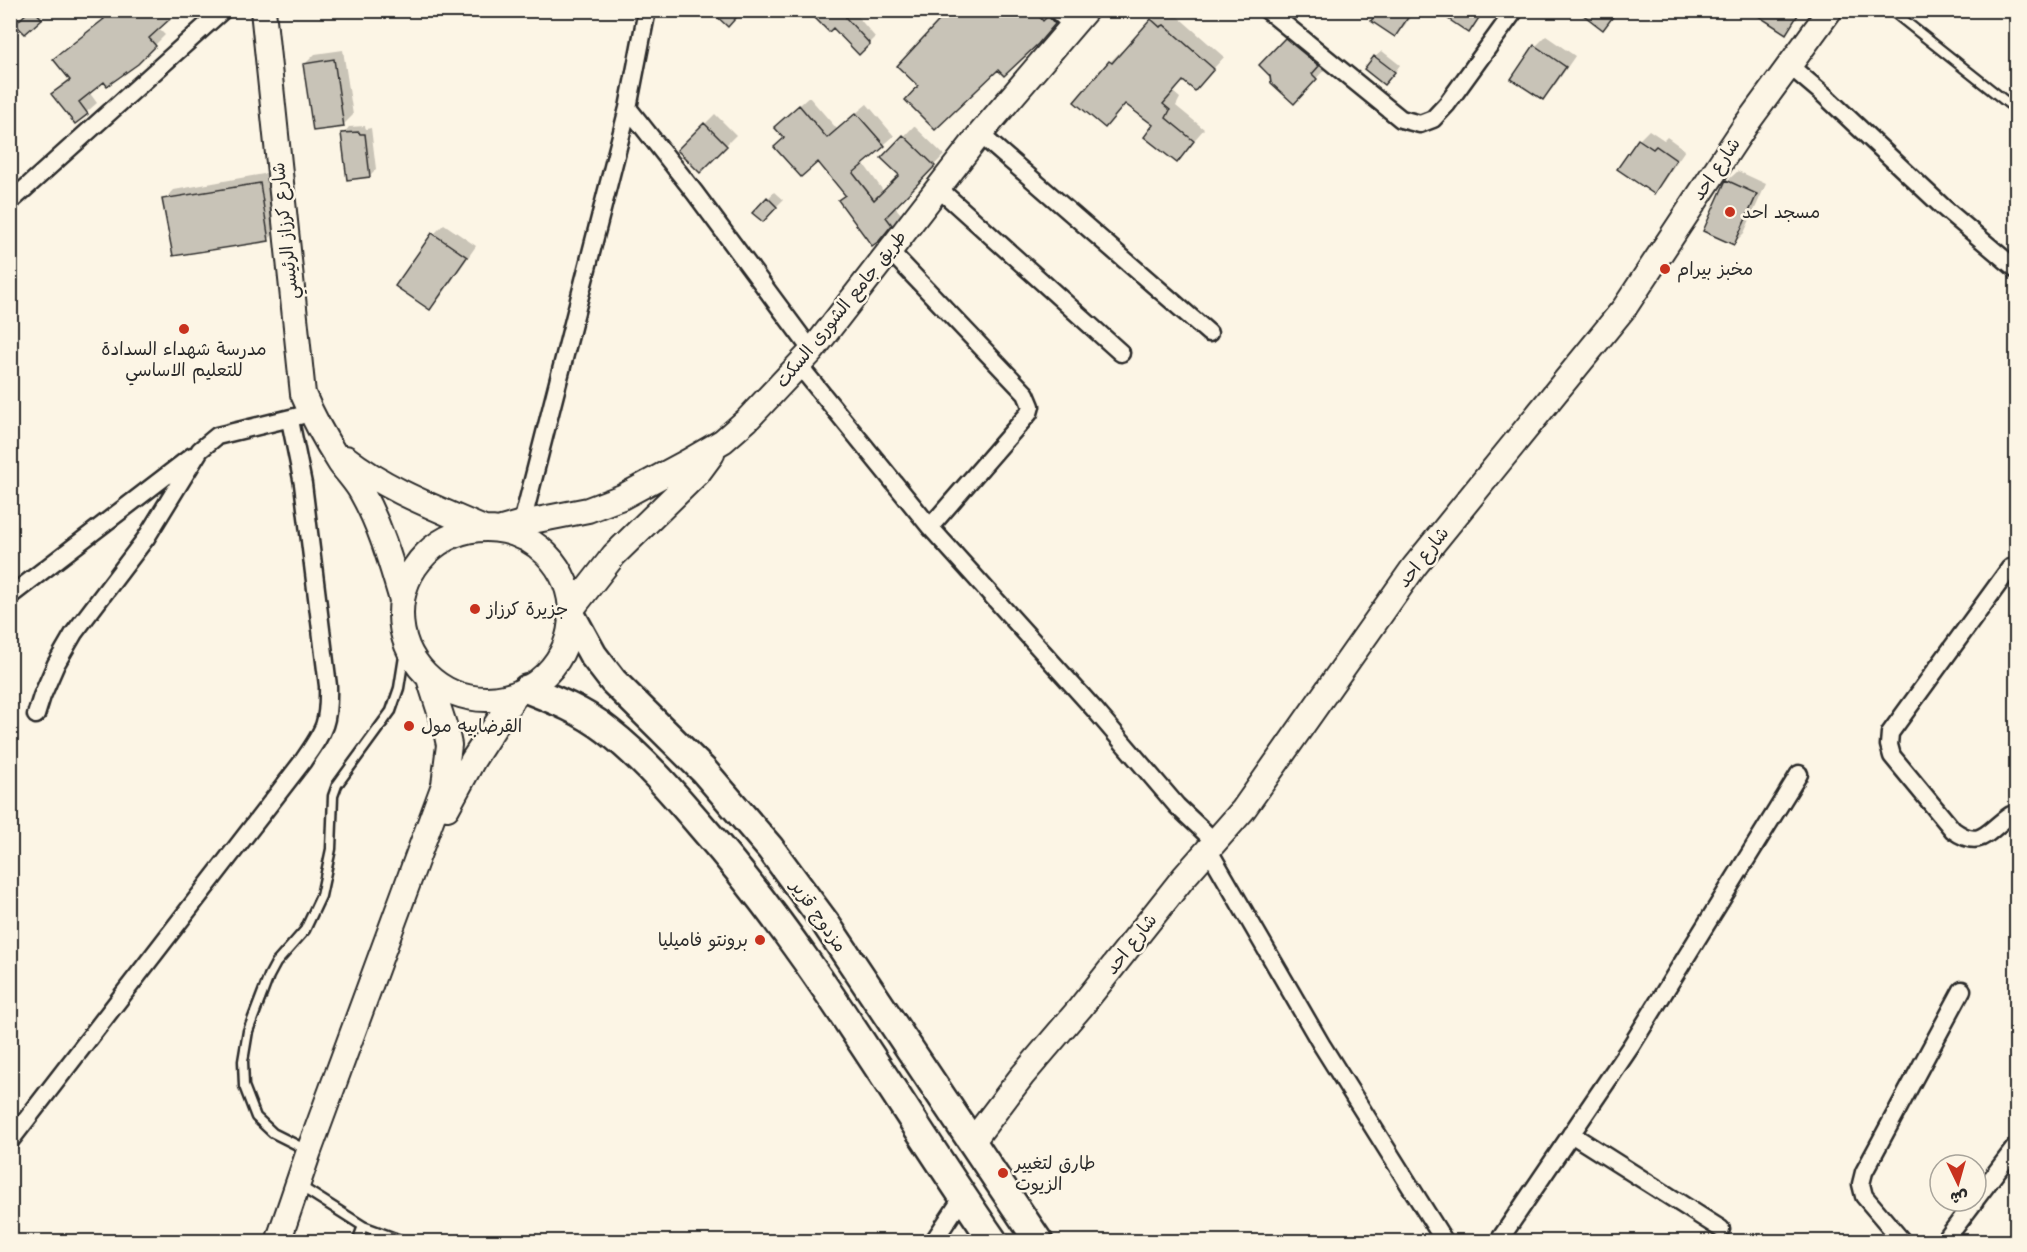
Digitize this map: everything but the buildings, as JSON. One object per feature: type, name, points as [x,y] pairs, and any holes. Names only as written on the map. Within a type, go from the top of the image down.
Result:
[{"type":"main road","name":"شارع كرزاز الرئيسي","points":[[263,10],[303,394],[300,416],[330,445],[368,475],[398,491],[491,530]]},
{"type":"main road","name":"شارع احد","points":[[972,1142],[1211,845],[1243,810],[1414,567],[1625,307],[1745,126],[1830,10]]},
{"type":"main road","name":"طريق جامع الشورى السكت","points":[[491,530],[588,510],[621,497],[723,441],[747,420],[805,358],[1072,16]]},
{"type":"main road","points":[[571,612],[614,555],[698,473],[723,441]]},
{"type":"main road","name":"شارع كرزاز الرئيسي","points":[[330,445],[374,516],[387,548],[402,600]]},
{"type":"main road","points":[[491,530],[517,535],[534,544],[549,557],[560,572],[568,590],[571,612],[569,633],[563,650],[542,679],[521,691],[497,698],[477,699],[452,692],[429,678],[418,665],[406,644],[401,617],[406,584],[424,556],[451,537],[467,531],[491,530]]},
{"type":"main road","name":"مزدوج قزير","points":[[571,612],[593,655],[613,681],[704,771],[770,848],[824,921],[1031,1231]]},
{"type":"main road","points":[[278,1242],[309,1150],[444,785],[448,758],[446,731],[429,678]]},
{"type":"main road","points":[[415,866],[473,760],[521,691]]},
{"type":"main road","name":"مزدوج قزير","points":[[521,691],[579,711],[607,730],[646,766],[739,869],[795,943],[995,1242]]},
{"type":"main road","points":[[995,1242],[1031,1231]]},
{"type":"street","points":[[10,202],[223,10]]},
{"type":"street","points":[[522,523],[628,108],[647,10]]},
{"type":"street","points":[[1268,10],[1401,119],[1420,124],[1433,119],[1447,104],[1515,10]]},
{"type":"street","points":[[1790,66],[1944,208],[2016,269]]},
{"type":"street","points":[[628,108],[695,193],[805,358],[930,527],[1095,710],[1211,845],[1321,1044],[1445,1242]]},
{"type":"street","points":[[980,134],[1209,333]]},
{"type":"street","points":[[938,188],[1121,353]]},
{"type":"street","points":[[889,250],[1026,394],[1031,406],[1029,413],[930,527]]},
{"type":"street","points":[[10,596],[217,436],[300,416],[303,484],[328,686],[329,713],[323,732],[281,790],[10,1141]]},
{"type":"street","points":[[36,715],[56,664],[74,633],[146,538],[200,450]]},
{"type":"street","points":[[2010,568],[1890,733],[1889,745],[1892,756],[1953,830],[1965,838],[1973,840],[1983,838],[1997,824],[2011,815],[2016,816]]},
{"type":"street","points":[[1498,1242],[1631,1046],[1799,774]]},
{"type":"street","points":[[1903,1242],[1864,1196],[1861,1184],[1864,1172],[1962,990]]},
{"type":"street","points":[[1571,1134],[1721,1229]]},
{"type":"street","points":[[1988,1183],[2016,1146]]},
{"type":"street","points":[[933,1242],[963,1197]]},
{"type":"street","points":[[1944,1242],[1965,1213]]},
{"type":"lane","points":[[1891,10],[2009,104]]},
{"type":"lane","points":[[309,1150],[273,1133],[256,1117],[244,1086],[243,1061],[248,1030],[273,970],[284,953],[305,930],[321,896],[331,849],[333,796],[337,785],[391,711],[399,688],[406,644]]},
{"type":"lane","points":[[297,1184],[363,1226],[406,1242]]},
{"type":"lane","points":[[357,1242],[363,1226]]},
{"type":"place","name":"مسجد احد","points":[[1730,212]]},
{"type":"place","name":"مخبز بيرام","points":[[1665,269]]},
{"type":"place","name":"مدرسة شهداء السدادة للتعليم الاساسي","points":[[184,329]]},
{"type":"place","name":"جزيرة كرزاز","points":[[475,609]]},
{"type":"place","name":"القرضابيه مول","points":[[409,726]]},
{"type":"place","name":"برونتو فاميليا","points":[[760,940]]},
{"type":"place","name":"طارق لتغيير الزيوت","points":[[1003,1173]]}]
